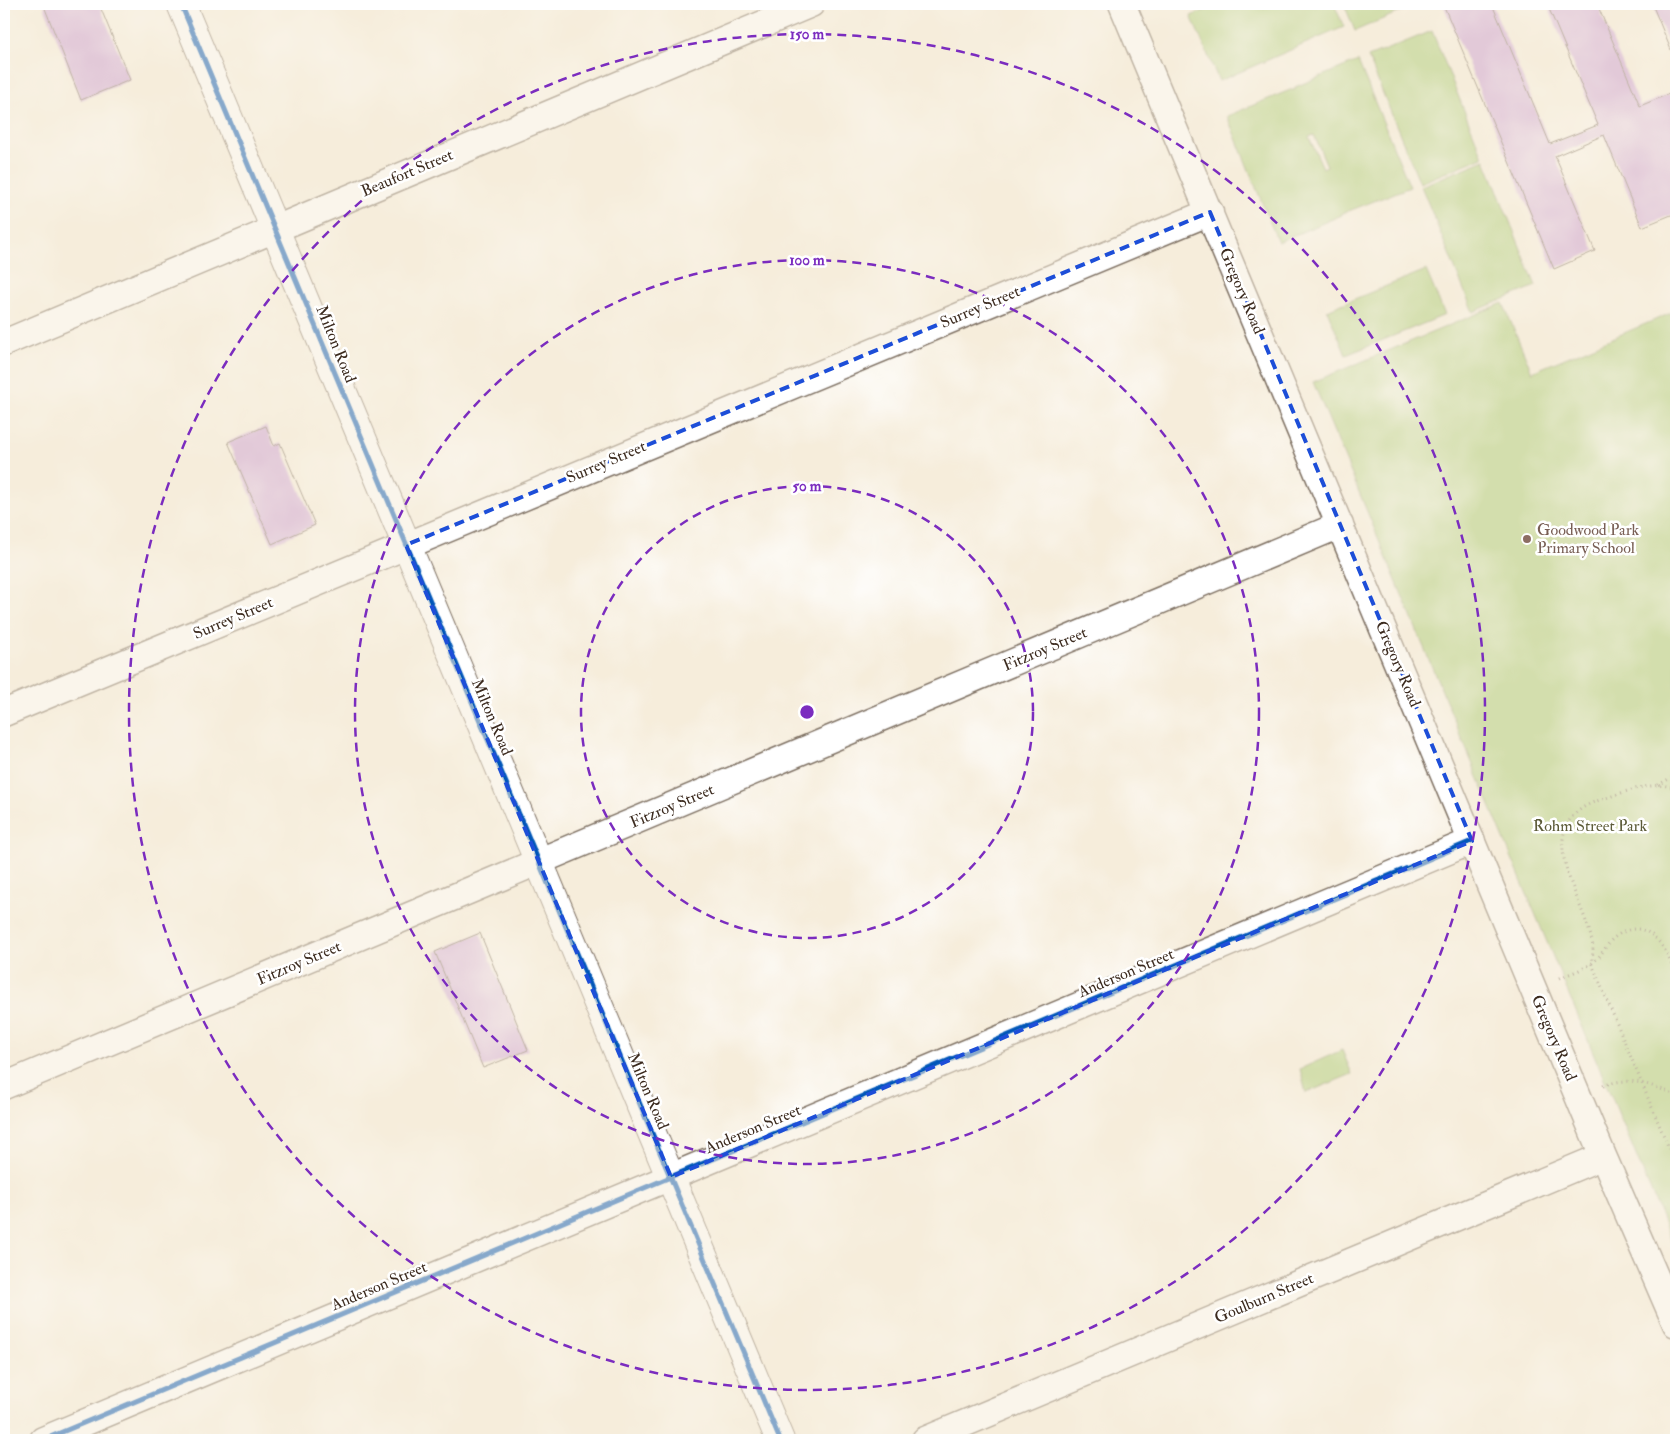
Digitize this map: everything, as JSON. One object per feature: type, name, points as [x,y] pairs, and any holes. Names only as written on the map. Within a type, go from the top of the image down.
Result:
[{"type":"street","name":"Milton Road","points":[[181,4],[780,1440]]},
{"type":"street","name":"Beaufort Street","points":[[4,342],[811,4]]},
{"type":"street","name":"Gregory Road","points":[[1122,4],[1603,1156],[1676,1324]]},
{"type":"street","name":"Surrey Street","points":[[4,713],[1210,212]]},
{"type":"street","name":"Fitzroy Street","points":[[4,1086],[1340,525]]},
{"type":"street","name":"Anderson Street","points":[[43,1440],[1472,842]]},
{"type":"street","name":"Goulburn Street","points":[[925,1440],[1603,1156]]},
{"type":"path","points":[[1676,775],[1657,785],[1626,792],[1588,805],[1576,813],[1566,830],[1563,854],[1593,948],[1592,964],[1676,1165]]},
{"type":"path","points":[[1657,785],[1676,788]]},
{"type":"path","points":[[1556,980],[1592,964],[1618,934],[1626,931],[1644,931],[1661,942],[1671,960],[1676,977]]},
{"type":"path","points":[[1599,1087],[1616,1081],[1628,1080],[1641,1082],[1676,1095]]},
{"type":"highlighted area","points":[[1210,212],[1472,841],[671,1177],[406,545]]},
{"type":"green space","points":[[1220,4],[1334,4],[1344,27],[1219,81],[1191,16]]},
{"type":"green space","points":[[1344,4],[1418,4],[1355,31]]},
{"type":"green space","points":[[1432,31],[1483,157],[1420,183],[1368,57]]},
{"type":"green space","points":[[1358,61],[1410,187],[1341,214],[1278,242],[1227,116],[1290,90],[1295,90],[1295,87]],"holes":[[[1314,135],[1327,166],[1323,168],[1309,137]]]},
{"type":"green space","points":[[1485,160],[1536,286],[1473,312],[1421,186]]},
{"type":"green space","points":[[1426,270],[1445,315],[1346,355],[1327,310]]},
{"type":"green space","name":"Rohm Street Park","points":[[1503,303],[1532,372],[1676,311],[1676,1251],[1313,382]]},
{"type":"green space","points":[[1342,1050],[1352,1074],[1306,1093],[1300,1069]]},
{"type":"building","points":[[50,4],[99,4],[130,80],[81,100],[44,6]]},
{"type":"building","points":[[1443,4],[1492,4],[1550,144],[1598,125],[1547,4],[1597,4],[1640,106],[1676,91],[1676,213],[1642,227],[1604,135],[1555,156],[1595,251],[1554,269]]},
{"type":"building","points":[[1652,4],[1676,4],[1676,62]]},
{"type":"building","points":[[266,426],[274,446],[280,443],[315,525],[272,544],[228,442]]},
{"type":"building","points":[[480,933],[528,1050],[483,1068],[435,952]]},
{"type":"cycle path","points":[[181,4],[780,1440]]},
{"type":"cycle path","points":[[43,1440],[1472,841]]},
{"type":"place","name":"Goodwood Park Primary School","points":[[1527,539]]}]
